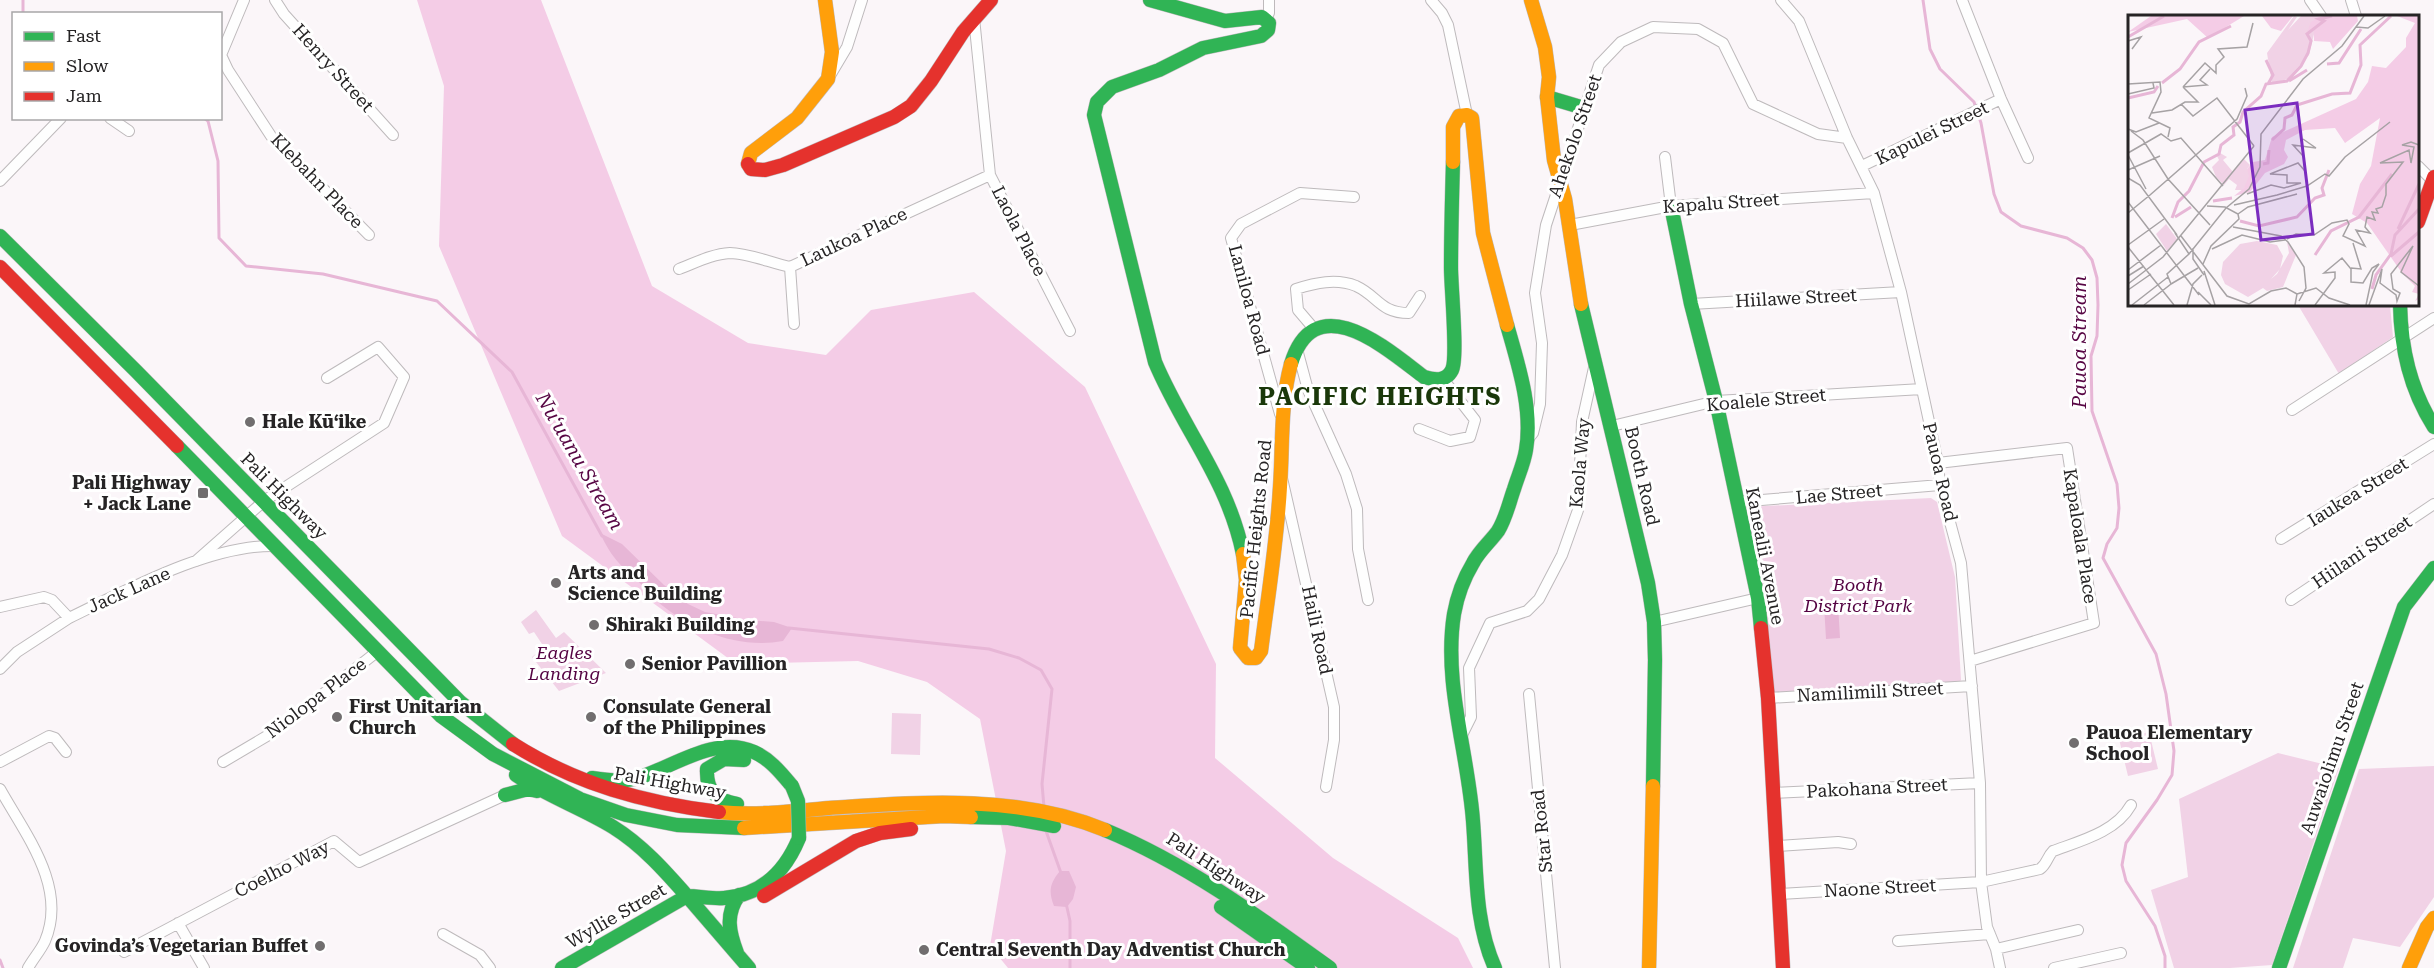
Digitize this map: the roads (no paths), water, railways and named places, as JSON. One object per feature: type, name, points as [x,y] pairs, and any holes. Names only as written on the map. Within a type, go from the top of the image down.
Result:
[{"type":"main road","points":[[825,0],[831,39],[830,74],[825,85],[796,118],[751,153],[747,163],[751,169],[765,170],[783,165],[894,117],[911,106],[974,18],[991,0]]},
{"type":"main road","points":[[1150,0],[1212,19],[1266,18]]},
{"type":"main road","name":"Booth Road","points":[[1531,0],[1545,47],[1549,77],[1547,97],[1554,160],[1570,225],[1580,294],[1648,583],[1654,622],[1656,660],[1649,968]]},
{"type":"main road","name":"Pacific Heights Road","points":[[1266,18],[1269,27],[1264,35],[1203,48],[1159,70],[1112,87],[1096,102],[1094,115],[1155,362],[1209,463],[1240,540],[1246,572],[1246,596],[1240,648],[1248,658],[1256,658],[1261,651],[1275,545],[1288,381],[1297,349],[1306,336],[1315,330]]},
{"type":"main road","points":[[1547,97],[1584,108]]},
{"type":"main road","points":[[1315,330],[1330,325],[1346,326],[1367,337],[1424,377],[1433,380],[1443,379],[1452,370],[1455,355],[1451,269],[1453,127],[1459,116],[1467,115],[1472,118],[1483,232],[1496,291],[1519,368],[1528,424],[1528,440],[1504,520],[1473,562],[1456,602],[1450,666],[1473,820],[1479,912],[1487,950],[1495,968]]},
{"type":"main road","points":[[2419,215],[2433,180]]},
{"type":"main road","name":"Kanealii Avenue","points":[[1671,206],[1758,598],[1768,698],[1783,968]]},
{"type":"main road","name":"Pali Highway","points":[[0,236],[460,702],[492,730],[550,768],[592,787],[630,798],[737,813],[926,804],[1010,812],[1121,835],[1183,866],[1330,968]]},
{"type":"main road","name":"Pali Highway","points":[[0,267],[441,716],[493,754],[580,799],[626,815],[677,825],[741,828],[1010,812]]},
{"type":"main road","points":[[2400,306],[2407,367],[2416,393],[2434,427]]},
{"type":"main road","name":"Auwaiolimu Street","points":[[2279,968],[2404,607],[2434,568]]},
{"type":"main road","points":[[550,768],[588,777],[634,779],[716,747],[731,746],[769,760],[798,801],[795,836],[786,868],[769,883],[739,895],[724,898],[687,896]]},
{"type":"main road","points":[[493,754],[506,768],[537,790],[613,827],[640,846],[750,968]]},
{"type":"main road","points":[[788,788],[764,768],[750,761],[727,757],[713,763],[707,769],[707,786],[717,800],[807,809]]},
{"type":"main road","points":[[505,795],[511,781],[506,768]]},
{"type":"main road","points":[[505,795],[528,789],[537,790]]},
{"type":"main road","points":[[739,895],[763,897],[870,835],[949,824],[1010,812]]},
{"type":"main road","name":"Pali Highway","points":[[1057,820],[1177,875],[1308,968]]},
{"type":"main road","name":"Wyllie Street","points":[[562,968],[687,896],[740,886],[763,876],[778,861],[795,836]]},
{"type":"main road","points":[[737,953],[727,925],[733,902],[739,895]]},
{"type":"main road","points":[[2409,968],[2427,927],[2434,918]]},
{"type":"street","name":"Klebahn Place","points":[[222,53],[244,0]]},
{"type":"street","name":"Henry Street","points":[[275,0],[284,14],[393,135]]},
{"type":"street","points":[[830,74],[847,47],[862,0]]},
{"type":"street","points":[[1266,18],[1269,13],[1269,0]]},
{"type":"street","points":[[1431,0],[1448,25],[1467,115]]},
{"type":"street","name":"Pauoa Road","points":[[1781,0],[1799,21],[1847,138],[1874,193],[1922,389],[1938,463],[1940,486],[1962,563],[1980,783],[1981,882],[1990,934],[2000,968]]},
{"type":"street","points":[[1962,0],[2001,99],[2028,158]]},
{"type":"street","points":[[2310,0],[2320,15]]},
{"type":"street","points":[[2351,0],[2356,15]]},
{"type":"street","name":"Laola Place","points":[[974,18],[990,174],[1070,331]]},
{"type":"street","name":"Ahekolo Street","points":[[1528,440],[1533,433],[1540,404],[1542,343],[1536,293],[1546,225],[1599,65],[1621,42],[1653,27],[1698,29],[1723,43],[1753,104],[1818,134],[1847,138]]},
{"type":"street","name":"Klebahn Place","points":[[222,57],[271,136],[369,235]]},
{"type":"street","name":"Kapulei Street","points":[[1862,166],[2001,99]]},
{"type":"street","points":[[0,182],[60,120]]},
{"type":"street","points":[[113,120],[129,131]]},
{"type":"street","name":"Kanealii Avenue","points":[[1665,157],[1671,206]]},
{"type":"street","points":[[2419,167],[2433,180]]},
{"type":"street","name":"Laukoa Place","points":[[679,269],[713,256],[730,253],[748,255],[768,263],[790,267],[990,174]]},
{"type":"street","name":"Laniloa Road","points":[[1284,426],[1231,238],[1241,224],[1300,193],[1354,197]]},
{"type":"street","name":"Kapalu Street","points":[[1570,225],[1671,206],[1874,193]]},
{"type":"street","points":[[790,267],[794,324]]},
{"type":"street","points":[[1315,330],[1298,310],[1296,289],[1322,281],[1355,286],[1394,313],[1409,313],[1420,296]]},
{"type":"street","name":"Hiilawe Street","points":[[1691,304],[1900,292]]},
{"type":"street","points":[[2292,410],[2434,318]]},
{"type":"street","name":"Jack Lane","points":[[196,561],[264,501],[384,423],[404,377],[378,347],[327,378]]},
{"type":"street","points":[[1297,349],[1308,390],[1346,474],[1357,509],[1358,549],[1368,600]]},
{"type":"street","name":"Kaola Way","points":[[1461,737],[1471,717],[1469,668],[1490,623],[1527,611],[1539,598],[1562,555],[1578,510],[1582,422],[1595,360]]},
{"type":"street","points":[[1419,429],[1450,441],[1470,437],[1475,420],[1443,379]]},
{"type":"street","name":"Koalele Street","points":[[1612,426],[1716,401],[1922,389]]},
{"type":"street","name":"Iaukea Street","points":[[2282,539],[2434,444]]},
{"type":"street","name":"Kapaloala Place","points":[[1938,463],[2067,448],[2094,623],[1970,661]]},
{"type":"street","name":"Haili Road","points":[[1281,475],[1286,486],[1334,707],[1334,740],[1326,787]]},
{"type":"street","name":"Lae Street","points":[[1737,502],[1940,486]]},
{"type":"street","name":"Hiilani Street","points":[[2291,600],[2434,504]]},
{"type":"street","name":"Jack Lane","points":[[0,607],[44,597],[52,600],[69,618],[196,561],[236,550],[276,546]]},
{"type":"street","points":[[1654,622],[1758,598]]},
{"type":"street","points":[[0,669],[17,652],[69,618]]},
{"type":"street","name":"Niolopa Place","points":[[223,762],[277,730],[378,651]]},
{"type":"street","name":"Namilimili Street","points":[[1768,698],[1972,687]]},
{"type":"street","name":"Star Road","points":[[1529,694],[1555,968]]},
{"type":"street","points":[[0,762],[49,736],[55,738],[66,752]]},
{"type":"street","name":"Pakohana Street","points":[[1773,793],[1980,783]]},
{"type":"street","points":[[0,789],[39,860],[52,895],[50,924],[45,942],[28,968]]},
{"type":"street","name":"Coelho Way","points":[[124,952],[334,841],[359,862],[505,795]]},
{"type":"street","name":"Naone Street","points":[[1780,894],[1981,882],[2040,869],[2053,851],[2109,828],[2126,814],[2131,805]]},
{"type":"street","points":[[1777,846],[1838,842],[1851,844]]},
{"type":"street","points":[[178,923],[204,968]]},
{"type":"street","points":[[1996,949],[2078,930]]},
{"type":"street","points":[[443,934],[480,956],[490,968]]},
{"type":"street","points":[[1898,941],[1990,934]]},
{"type":"street","points":[[2054,968],[2121,953]]},
{"type":"waterway","name":"Nuʻuanu Stream","points":[[23,0],[23,12]]},
{"type":"waterway","name":"Pauoa Stream","points":[[1923,0],[1930,49],[1940,69],[1974,102],[1981,123],[1994,194],[2001,212],[2021,226],[2067,238],[2083,248],[2092,260],[2097,278],[2097,336],[2091,356],[2092,411],[2117,484],[2119,508],[2117,528],[2107,544],[2103,558],[2156,654],[2166,694],[2174,751],[2172,775],[2126,843],[2122,865],[2126,881],[2155,926],[2165,956],[2165,968]]},
{"type":"waterway","name":"Nuʻuanu Stream","points":[[207,120],[218,161],[219,238],[246,266],[323,274],[437,301],[512,372],[602,536]]},
{"type":"waterway","name":"Nuʻuanu Stream","points":[[789,628],[989,649],[1019,658],[1041,670],[1052,689],[1042,784],[1044,807]]},
{"type":"waterway","name":"Nuʻuanu Stream","points":[[1046,831],[1061,873]]},
{"type":"waterway","name":"Nuʻuanu Stream","points":[[1066,903],[1070,921],[1070,968]]},
{"type":"waterway","points":[[0,960],[3,968]]},
{"type":"place","name":"Hale Kūʻike","points":[[250,422]]},
{"type":"place","name":"Pali Highway + Jack Lane","points":[[203,493]]},
{"type":"place","name":"Arts and Science Building","points":[[556,583]]},
{"type":"place","name":"Shiraki Building","points":[[594,625]]},
{"type":"place","name":"Senior Pavillion","points":[[630,664]]},
{"type":"place","name":"First Unitarian Church","points":[[337,717]]},
{"type":"place","name":"Consulate General of the Philippines","points":[[591,717]]},
{"type":"place","name":"Pauoa Elementary School","points":[[2074,743]]},
{"type":"place","name":"Govinda’s Vegetarian Buffet","points":[[320,946]]},
{"type":"place","name":"Central Seventh Day Adventist Church","points":[[924,950]]},
{"type":"district","name":"PACIFIC HEIGHTS","points":[[1380,397]]},
{"type":"park label","name":"Booth District Park","points":[[1858,595]]},
{"type":"park label","name":"Eagles Landing","points":[[564,663]]}]
